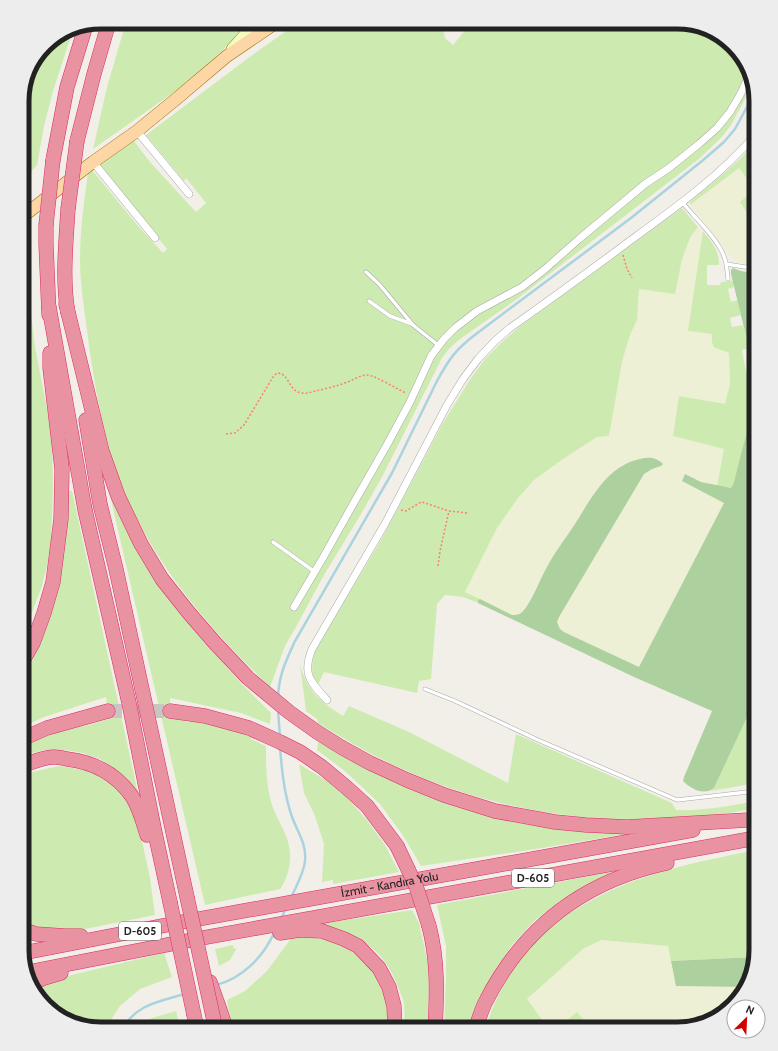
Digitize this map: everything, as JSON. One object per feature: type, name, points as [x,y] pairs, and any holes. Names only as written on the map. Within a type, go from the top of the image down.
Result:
[{"type":"highway","points":[[107,29],[77,141],[68,209],[65,268],[66,304],[100,504],[116,569],[200,958],[218,1022]]},
{"type":"highway","points":[[29,650],[44,613],[53,582],[61,519],[62,469],[50,368],[46,225],[53,160],[67,87],[84,31]]},
{"type":"highway","points":[[66,304],[102,451],[118,496],[141,544],[162,579],[215,643],[248,678],[289,712],[317,732],[364,760],[444,795],[495,811],[554,822],[627,827],[749,819]]},
{"type":"highway","points":[[49,307],[85,510],[129,703],[195,1022]]},
{"type":"highway","points":[[170,710],[205,716],[250,728],[300,752],[322,767],[366,806],[397,846],[416,886],[429,926],[436,962],[437,1002],[436,1022]]},
{"type":"highway","points":[[29,736],[47,728],[108,711]]},
{"type":"highway","points":[[29,763],[54,757],[80,760],[101,768],[118,781],[132,796],[142,818],[149,843],[170,902]]},
{"type":"highway","name":"İzmit - Kandıra Yolu","points":[[29,952],[182,922],[749,820]]},
{"type":"highway","name":"İzmit - Kandıra Yolu","points":[[32,971],[202,938],[235,936],[310,918],[749,839]]},
{"type":"highway","points":[[478,1022],[484,1004],[516,952],[550,918],[569,904],[593,889],[648,867],[685,859],[749,840]]},
{"type":"highway","points":[[235,936],[299,930],[322,931],[358,946],[379,968],[389,987],[394,1006],[395,1022]]},
{"type":"highway","points":[[29,932],[36,934],[65,936],[121,935]]},
{"type":"highway","points":[[36,982],[124,954]]},
{"type":"main road","points":[[29,212],[137,130],[227,56],[267,29]]},
{"type":"street","points":[[227,56],[250,29]]},
{"type":"street","points":[[294,606],[315,572],[388,443],[413,397],[431,356],[438,345],[455,328],[477,311],[522,287],[645,184],[670,168],[699,144],[717,128],[730,112],[747,81]]},
{"type":"street","points":[[137,130],[189,194]]},
{"type":"street","points":[[327,700],[315,687],[307,672],[309,657],[316,642],[386,522],[447,405],[463,379],[478,359],[510,328],[682,202],[709,180],[749,141]]},
{"type":"street","points":[[93,162],[155,238]]},
{"type":"lane","points":[[682,202],[718,244],[724,255],[728,279]]},
{"type":"lane","points":[[726,264],[749,267]]},
{"type":"lane","points":[[366,272],[379,284],[413,325],[438,345]]},
{"type":"lane","points":[[369,301],[390,316],[413,325]]},
{"type":"lane","points":[[273,542],[315,572]]},
{"type":"lane","points":[[425,689],[677,800],[749,792]]},
{"type":"path","points":[[622,247],[625,263],[632,278]]},
{"type":"path","points":[[226,434],[235,433],[244,425],[273,377],[277,373],[281,373],[285,376],[292,389],[301,393],[338,386],[360,376],[368,375],[413,397]]},
{"type":"path","points":[[394,507],[406,511],[421,502],[449,511],[468,513]]},
{"type":"path","points":[[438,566],[449,511]]},
{"type":"green space","points":[[124,29],[241,29],[223,50],[198,73],[177,90],[93,149],[107,87]]},
{"type":"green space","points":[[289,29],[443,29],[445,38],[453,45],[466,29],[682,29],[691,30],[709,36],[724,47],[737,61],[744,73],[748,93],[731,125],[722,137],[700,158],[517,299],[460,339],[449,349],[442,358],[382,477],[324,575],[285,646],[270,687],[234,651],[184,593],[169,573],[130,506],[114,464],[97,397],[82,295],[80,269],[82,216],[88,173],[92,170],[139,227],[163,253],[167,249],[100,165],[133,140],[150,162],[196,212],[206,203],[186,178],[184,181],[146,135]]},
{"type":"green space","points":[[71,35],[53,91],[44,126],[37,165],[29,174],[29,96],[31,82],[36,69],[50,50]]},
{"type":"green space","points":[[749,149],[749,179],[748,180],[739,168],[690,205],[690,202],[739,160]]},
{"type":"green space","points":[[739,168],[749,182],[749,205],[741,202],[749,215],[749,263],[741,263],[734,260],[690,205]]},
{"type":"green space","points":[[747,196],[749,199],[749,216],[740,202]]},
{"type":"green space","points":[[682,208],[698,227],[690,238],[682,259],[675,294],[639,289],[637,320],[630,335],[622,362],[609,436],[597,437],[563,459],[534,480],[518,498],[497,528],[465,592],[480,599],[478,600],[478,603],[463,597],[445,595],[437,604],[431,679],[419,681],[417,693],[324,672],[318,685],[312,671],[313,658],[316,648],[380,542],[443,423],[469,381],[485,359],[519,327]]},
{"type":"green space","points":[[698,227],[703,231],[689,331],[713,334],[723,351],[729,353],[730,384],[725,404],[674,436],[724,449],[717,486],[701,482],[685,474],[724,503],[639,667],[564,632],[560,629],[557,622],[644,474],[661,466],[660,461],[654,458],[635,460],[623,464],[548,564],[533,594],[520,614],[512,615],[465,592],[497,528],[518,498],[534,480],[597,437],[609,436],[622,362],[630,335],[637,320],[639,289],[679,272],[686,247]]},
{"type":"green space","points":[[703,231],[714,246],[719,259],[719,265],[707,265],[707,285],[720,285],[721,282],[733,281],[734,287],[728,289],[731,302],[738,300],[741,315],[730,318],[732,327],[743,325],[749,348],[742,350],[746,372],[749,372],[749,422],[739,467],[731,488],[717,486],[724,449],[673,436],[679,396],[725,404],[730,384],[729,353],[715,348],[712,343],[712,334],[688,331]]},
{"type":"green space","points":[[733,268],[744,272],[749,272],[749,348],[731,274],[731,270]]},
{"type":"green space","points":[[29,296],[35,347],[52,435],[53,488],[51,540],[42,586],[29,620]]},
{"type":"green space","points":[[749,417],[749,713],[714,788],[702,791],[690,787],[683,781],[712,711],[634,677],[478,603],[478,600],[480,599],[512,615],[518,615],[521,613],[532,598],[554,555],[593,496],[608,477],[628,463],[646,458],[658,460],[663,464],[644,474],[557,622],[560,629],[564,632],[639,667],[724,503],[682,481],[685,474],[701,482],[731,488],[734,482]]},
{"type":"green space","points":[[68,491],[72,491],[138,793],[122,774],[100,759],[83,753],[66,750],[44,750],[29,754],[29,743],[59,731],[85,726],[109,719],[106,697],[44,717],[29,724],[29,662],[52,608],[62,564],[66,531]]},
{"type":"green space","points":[[111,500],[113,500],[153,576],[179,612],[241,683],[271,713],[270,724],[241,713],[170,698],[170,717],[188,722],[200,722],[229,728],[252,736],[251,739],[266,746],[267,779],[270,798],[290,849],[289,870],[280,889],[205,905]]},
{"type":"green space","points":[[300,665],[307,683],[318,698],[343,716],[349,706],[409,732],[508,783],[516,734],[672,803],[676,810],[706,809],[749,802],[749,809],[692,818],[667,820],[622,820],[557,814],[492,801],[460,792],[430,781],[389,763],[358,747],[318,723],[318,720],[306,711]]},
{"type":"green space","points":[[749,713],[749,784],[711,791],[714,788]]},
{"type":"green space","points":[[318,742],[404,785],[486,815],[523,824],[632,833],[421,866],[404,837],[380,804],[346,772],[317,750]]},
{"type":"green space","points":[[299,764],[327,781],[345,796],[367,820],[385,845],[399,872],[333,884],[333,880],[322,882],[324,844],[315,816],[304,793]]},
{"type":"green space","points":[[59,766],[85,770],[106,779],[120,793],[131,809],[142,841],[150,878],[155,915],[85,929],[54,931],[29,925],[29,773]]},
{"type":"green space","points":[[749,851],[748,957],[671,961],[668,946],[601,940],[583,949],[527,999],[544,1022],[487,1022],[501,989],[512,970],[524,954],[542,935],[567,914],[603,894],[624,885],[666,870]]},
{"type":"green space","points":[[612,872],[560,901],[534,921],[513,944],[496,968],[478,1003],[471,1022],[444,1022],[446,946],[437,905]]},
{"type":"green space","points":[[412,910],[419,923],[429,968],[427,1022],[404,1022],[404,1002],[392,974],[385,962],[377,953],[357,938],[320,924]]},
{"type":"green space","points":[[292,937],[330,939],[351,949],[374,971],[384,992],[388,1010],[387,1022],[231,1022],[227,1000],[245,991],[267,971]]},
{"type":"green space","points":[[601,940],[668,946],[677,986],[739,987],[729,999],[726,999],[724,1004],[709,1015],[696,1020],[677,1022],[586,1022],[577,1012],[565,1022],[544,1022],[527,999],[583,949]]},
{"type":"green space","points":[[233,945],[234,949],[237,948],[230,960],[219,966],[215,949]]},
{"type":"green space","points":[[164,953],[172,977],[140,989],[120,1006],[110,1022],[101,1022],[82,1020],[73,1017],[57,1007],[39,987],[63,977]]},
{"type":"green space","points":[[748,957],[747,969],[739,987],[676,986],[671,961]]},
{"type":"green space","points":[[176,1011],[178,1022],[146,1022],[149,1019]]},
{"type":"green space","points":[[577,1012],[586,1022],[565,1022]]},
{"type":"waterway","points":[[278,697],[281,674],[295,641],[392,473],[445,366],[469,339],[631,218],[724,142],[735,129],[749,103]]},
{"type":"waterway","points":[[278,710],[280,737]]},
{"type":"waterway","points":[[280,748],[287,798],[291,814],[303,842],[305,854],[305,861],[300,880],[291,898]]},
{"type":"waterway","points":[[281,919],[286,908]]},
{"type":"waterway","points":[[216,985],[235,977],[251,965],[264,950],[274,933]]},
{"type":"waterway","points":[[127,1022],[134,1014],[149,1005],[184,994]]},
{"type":"tunnel","points":[[108,711],[170,711]]}]
